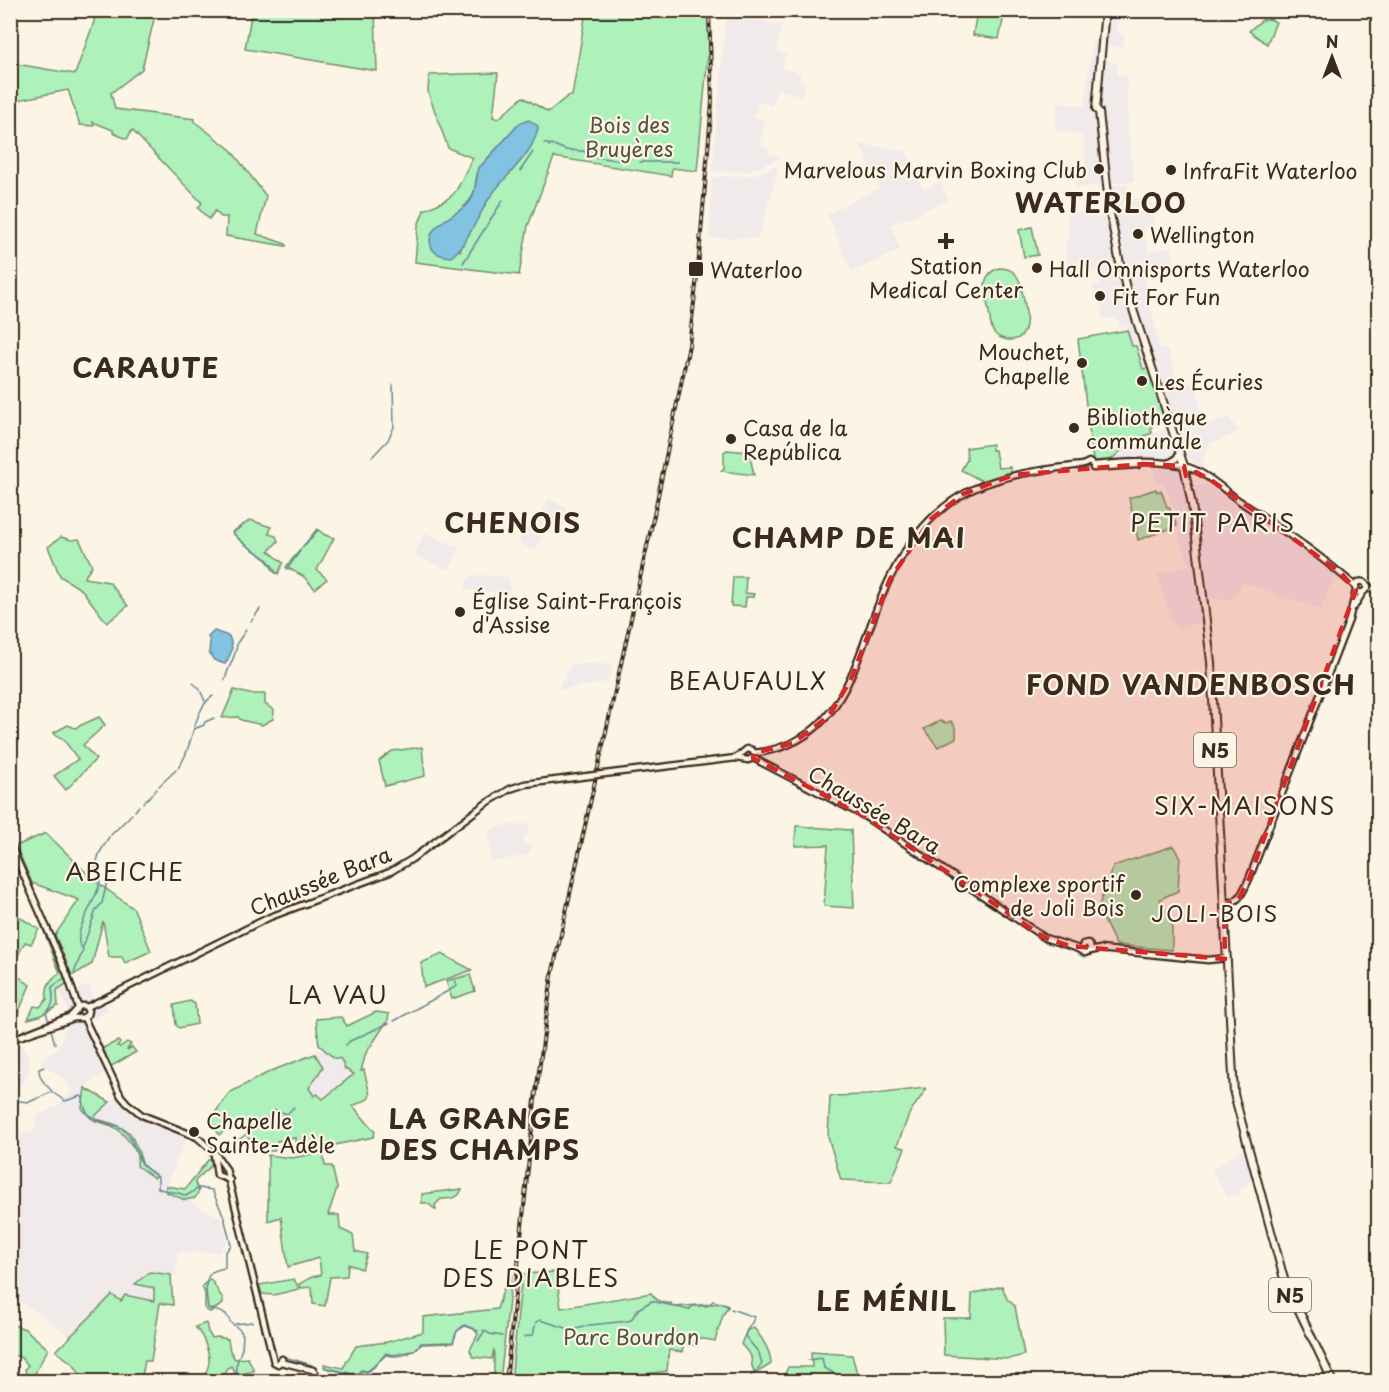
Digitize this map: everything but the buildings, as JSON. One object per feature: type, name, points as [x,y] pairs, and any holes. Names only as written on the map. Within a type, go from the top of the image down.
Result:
[{"type":"main road","name":"N5","points":[[1107,10],[1099,108],[1110,213],[1126,288],[1188,480],[1211,662],[1233,1079],[1237,1106],[1284,1279],[1333,1382]]},
{"type":"main road","name":"N5","points":[[1099,108],[1101,77]]},
{"type":"main road","points":[[1169,463],[1176,459],[1179,453]]},
{"type":"main road","points":[[753,755],[747,748],[743,756],[748,760],[753,755],[793,743],[814,730],[829,716],[851,679],[890,579],[914,538],[931,519],[959,497],[988,483],[1013,475],[1086,466],[1090,462],[1093,466],[1169,463],[1184,466],[1260,515],[1357,586],[1378,595]]},
{"type":"main road","points":[[1188,480],[1192,473],[1196,472]]},
{"type":"main road","points":[[1224,903],[1238,900],[1245,889],[1353,607],[1357,586],[1363,581],[1365,589],[1353,607]]},
{"type":"main road","name":"Chaussée Bara","points":[[753,755],[864,816],[1035,932],[1056,942],[1081,948]]},
{"type":"main road","name":"Chaussée Bara","points":[[83,1012],[270,917],[390,872],[412,859],[503,793],[525,784],[743,756]]},
{"type":"main road","points":[[10,844],[121,1096],[142,1114],[195,1136],[212,1149],[226,1170],[224,1176]]},
{"type":"main road","points":[[1090,948],[1085,953],[1081,948],[1085,943],[1090,948],[1208,960],[1227,958]]},
{"type":"main road","points":[[18,1037],[21,1038],[65,1022],[83,1012]]},
{"type":"main road","points":[[10,1040],[83,1012]]},
{"type":"main road","points":[[83,1012],[103,1057]]},
{"type":"main road","points":[[65,1022],[79,1020],[85,1023],[91,1031]]},
{"type":"main road","points":[[212,1149],[217,1175],[230,1180],[275,1363],[283,1361],[313,1370],[316,1374],[316,1382]]},
{"type":"main road","points":[[216,1169],[222,1166]]},
{"type":"highlighted area","points":[[1143,464],[1184,466],[1186,476],[1196,472],[1211,480],[1340,572],[1356,590],[1249,879],[1238,900],[1224,905],[1225,959],[1070,946],[1045,938],[864,816],[763,764],[753,758],[754,753],[793,743],[829,716],[851,679],[890,579],[931,519],[963,494],[1013,475]]},
{"type":"shaded area","points":[[1108,14],[1118,15],[1117,32],[1125,36],[1122,47],[1108,46],[1106,60],[1117,64],[1117,75],[1127,75],[1128,131],[1134,181],[1077,188],[1075,168],[1086,167],[1083,135],[1055,131],[1057,102],[1085,106],[1092,42],[1106,44]]},
{"type":"shaded area","points":[[726,15],[781,25],[777,51],[786,54],[782,68],[801,74],[799,80],[806,83],[802,96],[777,89],[771,106],[758,102],[753,116],[766,121],[759,145],[769,149],[768,153],[781,158],[748,171],[712,172]]},
{"type":"shaded area","points":[[860,144],[906,151],[923,189],[941,182],[949,200],[891,225],[900,250],[852,272],[827,214],[880,188]]},
{"type":"shaded area","points":[[780,165],[758,238],[709,238],[712,177],[752,175]]},
{"type":"shaded area","points":[[1128,184],[1130,198],[1151,197],[1155,225],[1144,227],[1148,251],[1172,247],[1175,263],[1143,270],[1160,349],[1169,350],[1177,383],[1197,384],[1202,425],[1229,418],[1240,432],[1210,443],[1200,469],[1188,458],[1110,461],[1136,438],[1172,427],[1154,366],[1144,369],[1136,346],[1132,347],[1127,326],[1119,328],[1117,318],[1103,319],[1100,300],[1095,301],[1093,285],[1101,284],[1100,272],[1070,279],[1065,242],[1069,241],[1066,214],[1096,210],[1097,217],[1112,214],[1110,185]]},
{"type":"shaded area","points":[[1153,468],[1177,468],[1183,471],[1188,490],[1193,486],[1206,484],[1338,575],[1328,590],[1321,610],[1242,582],[1233,601],[1223,598],[1221,601],[1205,596],[1208,621],[1177,629],[1172,621],[1157,575],[1189,565],[1178,534],[1172,504],[1162,482],[1156,484]]},
{"type":"shaded area","points":[[549,498],[571,510],[565,526],[560,523],[556,531],[549,527],[535,551],[518,542],[526,527],[542,510]]},
{"type":"shaded area","points":[[424,533],[460,548],[449,570],[414,556]]},
{"type":"shaded area","points":[[474,575],[510,577],[509,594],[463,589],[469,578]]},
{"type":"shaded area","points":[[571,664],[613,665],[608,682],[557,690]]},
{"type":"shaded area","points":[[529,824],[529,834],[524,837],[523,841],[532,846],[529,855],[491,862],[488,833],[497,826]]},
{"type":"shaded area","points":[[68,983],[72,992],[91,984],[92,1004],[95,1009],[105,1004],[109,1011],[84,1024],[108,1072],[89,1083],[85,1089],[109,1103],[118,1096],[132,1110],[188,1135],[168,1184],[199,1208],[219,1216],[228,1239],[220,1252],[178,1253],[176,1276],[150,1272],[136,1284],[155,1288],[155,1302],[126,1295],[121,1301],[112,1295],[70,1337],[35,1310],[11,1298],[11,1136],[13,1129],[33,1134],[38,1115],[57,1106],[73,1091],[63,1078],[40,1061],[58,1049],[65,1026],[73,1022],[57,987]]},
{"type":"shaded area","points":[[17,1041],[26,1051],[30,1061],[29,1071],[22,1085],[11,1089],[11,1044]]},
{"type":"shaded area","points":[[316,1050],[330,1050],[342,1055],[351,1078],[323,1099],[314,1096],[309,1088],[323,1067],[315,1054]]},
{"type":"shaded area","points":[[1242,1150],[1245,1151],[1253,1181],[1246,1182],[1247,1187],[1240,1189],[1241,1194],[1227,1197],[1211,1169]]},
{"type":"green space","points":[[252,10],[375,11],[377,71],[245,49]]},
{"type":"green space","name":"Bois des Bruyères","points":[[694,10],[708,13],[709,43],[697,171],[672,168],[671,176],[554,157],[528,226],[519,275],[415,262],[418,226],[424,210],[442,202],[454,193],[473,158],[448,148],[428,92],[429,75],[498,73],[493,117],[498,119],[523,97],[548,112],[568,96],[572,96],[586,11]],"holes":[[[520,123],[538,130],[524,154],[485,205],[460,251],[440,224],[469,201],[474,191],[479,168]]]},
{"type":"green space","points":[[95,11],[156,11],[142,69],[111,93],[115,109],[195,119],[195,122],[231,150],[266,196],[257,234],[286,244],[286,246],[226,236],[227,217],[221,217],[215,211],[209,219],[198,208],[202,203],[132,130],[127,139],[93,122],[94,126],[80,125],[68,90],[23,99],[11,104],[10,63],[75,74],[94,22]]},
{"type":"green space","points":[[977,11],[1005,11],[999,39],[973,35]]},
{"type":"green space","points":[[1270,19],[1276,22],[1267,44],[1249,31],[1262,20]]},
{"type":"green space","points":[[1032,227],[1038,255],[1024,257],[1019,230]]},
{"type":"green space","points":[[999,268],[1012,271],[1020,282],[1026,326],[1023,334],[1017,339],[1008,340],[997,336],[991,327],[985,286],[988,275]]},
{"type":"green space","points":[[1127,330],[1132,346],[1136,346],[1143,369],[1149,368],[1165,419],[1153,422],[1152,433],[1131,441],[1110,461],[1093,461],[1078,339]]},
{"type":"green space","points":[[992,444],[998,468],[1010,467],[1011,473],[982,481],[961,470],[967,460],[966,448]]},
{"type":"green space","points":[[727,450],[749,452],[754,475],[721,471],[724,468],[724,452]]},
{"type":"green space","points":[[1156,489],[1157,492],[1161,490],[1177,526],[1138,540],[1129,498]]},
{"type":"green space","points":[[250,520],[271,527],[269,534],[276,536],[278,541],[269,551],[283,563],[278,574],[274,572],[266,559],[233,533]]},
{"type":"green space","points":[[317,529],[334,538],[317,570],[327,579],[315,589],[303,576],[286,567]]},
{"type":"green space","points":[[61,537],[71,540],[79,539],[92,566],[84,578],[109,582],[128,606],[107,623],[82,590],[60,576],[48,547]]},
{"type":"green space","points":[[733,577],[746,577],[745,593],[754,594],[753,597],[746,597],[745,607],[731,606]]},
{"type":"green space","points":[[234,690],[249,694],[265,694],[265,704],[274,710],[273,719],[262,725],[241,720],[238,717],[222,718]]},
{"type":"green space","points":[[99,717],[105,725],[83,745],[96,759],[66,790],[54,776],[78,759],[63,739],[53,733],[68,725],[75,728]]},
{"type":"green space","points":[[940,721],[946,723],[951,721],[956,729],[956,738],[938,747],[924,729]]},
{"type":"green space","points":[[422,747],[425,776],[385,786],[379,761],[392,751]]},
{"type":"green space","points":[[796,826],[851,830],[854,908],[824,906],[828,845],[795,846]]},
{"type":"green space","points":[[46,833],[95,881],[134,909],[151,951],[125,963],[122,957],[109,957],[103,921],[92,964],[72,976],[55,935],[79,900],[32,883],[16,846]]},
{"type":"green space","name":"Complexe sportif de Joli Bois","points":[[1173,846],[1180,857],[1178,891],[1160,899],[1172,925],[1172,950],[1116,945],[1098,908],[1113,866]]},
{"type":"green space","points":[[11,912],[39,929],[31,944],[25,942],[11,968]]},
{"type":"green space","points":[[45,928],[68,983],[57,990],[58,1006],[28,1019],[34,1006],[40,1007],[47,999],[49,984],[60,973],[43,929]]},
{"type":"green space","points":[[442,954],[472,970],[424,987],[421,963]]},
{"type":"green space","points":[[11,971],[30,985],[12,1033],[11,1017],[19,999],[11,994]]},
{"type":"green space","points":[[470,975],[475,991],[452,999],[446,981]]},
{"type":"green space","points":[[190,1001],[195,1004],[197,1024],[179,1028],[176,1025],[174,1005]]},
{"type":"green space","points":[[376,1012],[389,1014],[388,1020],[366,1053],[361,1071],[364,1070],[370,1095],[368,1099],[353,1106],[375,1132],[373,1137],[296,1153],[295,1138],[277,1141],[274,1151],[252,1151],[246,1130],[233,1124],[219,1135],[210,1120],[229,1093],[271,1071],[315,1054],[323,1067],[309,1088],[314,1096],[317,1094],[323,1099],[354,1074],[345,1069],[341,1059],[334,1058],[319,1045],[316,1019],[341,1017],[347,1026]]},
{"type":"green space","points":[[118,1041],[120,1043],[117,1046],[120,1047],[127,1042],[131,1044],[127,1050],[132,1047],[136,1052],[110,1067],[103,1048]]},
{"type":"green space","points":[[85,1088],[110,1102],[95,1116],[96,1120],[118,1126],[130,1133],[143,1166],[156,1176],[154,1178],[137,1166],[136,1152],[121,1132],[94,1120],[86,1114],[82,1108]]},
{"type":"green space","points":[[925,1088],[926,1090],[910,1112],[897,1146],[905,1148],[891,1182],[841,1180],[828,1137],[830,1096],[868,1095]]},
{"type":"green space","points":[[323,1152],[325,1166],[332,1166],[337,1188],[328,1215],[339,1215],[340,1229],[353,1235],[355,1251],[367,1254],[362,1269],[348,1264],[347,1276],[330,1277],[325,1306],[313,1304],[312,1287],[301,1288],[299,1284],[321,1275],[319,1258],[288,1267],[281,1217],[268,1221],[268,1155],[292,1158]]},
{"type":"green space","points":[[214,1159],[213,1164],[196,1180],[199,1191],[195,1198],[185,1200],[166,1192],[166,1186],[185,1189],[208,1160]]},
{"type":"green space","points":[[462,1189],[456,1197],[441,1199],[435,1205],[436,1210],[427,1203],[422,1203],[422,1194]]},
{"type":"green space","points":[[150,1272],[171,1275],[173,1305],[160,1303],[151,1361],[145,1361],[141,1381],[113,1379],[112,1381],[84,1381],[74,1365],[56,1351],[112,1295],[121,1301],[125,1295],[154,1301],[154,1288],[135,1284]]},
{"type":"green space","points":[[509,1272],[512,1273],[500,1381],[494,1381],[494,1349],[492,1359],[473,1357],[470,1350],[478,1334],[473,1328],[465,1326],[457,1331],[453,1343],[422,1344],[405,1354],[386,1355],[367,1372],[362,1371],[357,1376],[325,1368],[324,1364],[343,1368],[356,1346],[387,1342],[423,1332],[423,1317],[497,1309]]},
{"type":"green space","name":"Parc Bourdon","points":[[556,1272],[561,1308],[651,1293],[657,1300],[671,1303],[673,1307],[724,1303],[728,1307],[723,1315],[715,1341],[698,1338],[697,1346],[684,1343],[682,1352],[669,1350],[667,1371],[592,1381],[511,1381],[522,1274]]},
{"type":"green space","points":[[210,1279],[223,1298],[223,1304],[210,1312],[205,1309],[205,1294],[202,1286]]},
{"type":"green space","points":[[294,1279],[299,1289],[274,1295],[262,1294],[259,1285]]},
{"type":"green space","points":[[1002,1286],[1007,1299],[1015,1306],[1024,1355],[1009,1359],[944,1355],[943,1318],[971,1318],[972,1294]]},
{"type":"green space","points":[[206,1323],[212,1338],[228,1339],[230,1351],[235,1359],[248,1358],[254,1371],[236,1375],[231,1366],[227,1368],[221,1381],[202,1381],[209,1359],[205,1343],[195,1327]]},
{"type":"green space","points":[[11,1324],[25,1329],[48,1349],[35,1373],[47,1381],[36,1381],[26,1375],[25,1369],[28,1365],[20,1357],[11,1355]]},
{"type":"green space","points":[[754,1328],[763,1340],[771,1359],[771,1364],[755,1374],[751,1356],[741,1344],[747,1330]]},
{"type":"green space","points":[[811,1352],[852,1355],[859,1381],[782,1381],[788,1367],[812,1367]]},
{"type":"water","points":[[529,120],[538,126],[536,137],[525,156],[494,191],[460,249],[450,257],[436,253],[431,246],[432,232],[443,221],[469,203],[479,168],[520,123]]},
{"type":"water","points":[[214,631],[229,636],[231,640],[231,650],[225,664],[214,660],[209,653],[208,637]]},
{"type":"waterway","points":[[544,143],[566,150],[583,151],[595,157],[624,161]]},
{"type":"waterway","points":[[520,171],[533,152]]},
{"type":"waterway","points":[[640,162],[678,162]]},
{"type":"waterway","points":[[463,263],[503,200]]},
{"type":"waterway","points":[[372,457],[388,440],[394,427],[393,385]]},
{"type":"waterway","points":[[244,524],[232,532],[243,543],[266,558],[276,573]]},
{"type":"waterway","points":[[303,547],[318,530]]},
{"type":"waterway","points":[[287,569],[300,551]]},
{"type":"waterway","points":[[255,616],[260,609]]},
{"type":"waterway","points":[[225,680],[237,643],[246,630]]},
{"type":"waterway","points":[[193,683],[199,688],[205,701]]},
{"type":"waterway","points":[[178,768],[201,710],[213,696]]},
{"type":"waterway","points":[[194,729],[214,718]]},
{"type":"waterway","points":[[159,786],[176,770]]},
{"type":"waterway","points":[[143,803],[157,789]]},
{"type":"waterway","points":[[135,811],[139,806]]},
{"type":"waterway","points":[[111,835],[132,814]]},
{"type":"waterway","points":[[97,872],[95,869],[99,854],[109,837]]},
{"type":"waterway","points":[[74,973],[83,950],[79,943],[81,927],[98,890],[100,875]]},
{"type":"waterway","points":[[83,947],[96,910],[102,903],[107,882]]},
{"type":"waterway","points":[[48,1019],[46,1012],[52,1004],[52,987],[63,979]]},
{"type":"waterway","points":[[394,1021],[457,986],[455,980]]},
{"type":"waterway","points":[[346,1045],[389,1023]]},
{"type":"waterway","points":[[51,1030],[55,1044]]},
{"type":"waterway","points":[[44,1067],[39,1069],[40,1076],[52,1091]]},
{"type":"waterway","points":[[11,1099],[13,1088]]},
{"type":"waterway","points":[[10,1100],[29,1102],[52,1092],[65,1101],[81,1096],[92,1117],[117,1125],[127,1133],[143,1165],[158,1177],[158,1188],[186,1196],[199,1188],[212,1190],[224,1217],[231,1245],[225,1253],[225,1268],[212,1272],[207,1280],[208,1308],[226,1314],[243,1335],[242,1348],[236,1366],[236,1371],[243,1382]]},
{"type":"waterway","points":[[229,1147],[267,1119],[275,1110],[287,1114],[294,1107]]},
{"type":"waterway","points":[[524,1337],[533,1335],[536,1322],[540,1320],[573,1330],[590,1325],[628,1321],[638,1309],[652,1301],[689,1310],[693,1306],[707,1306],[713,1301],[728,1306]]},
{"type":"waterway","points":[[731,1309],[754,1317],[745,1336],[759,1353],[762,1364],[751,1376],[749,1382]]},
{"type":"waterway","points":[[235,1324],[252,1322]]},
{"type":"waterway","points":[[324,1367],[357,1375],[361,1370],[367,1371],[373,1368],[386,1353],[397,1355],[414,1351],[421,1343],[453,1342],[457,1331],[464,1325],[478,1331]]},
{"type":"waterway","points":[[483,1330],[502,1336]]},
{"type":"waterway","points":[[478,1341],[484,1332]]},
{"type":"waterway","points":[[285,1357],[312,1365]]},
{"type":"waterway","points":[[808,1360],[822,1358],[824,1368],[832,1372],[840,1381]]},
{"type":"railway","points":[[506,1382],[535,1100],[552,975],[654,515],[689,345],[712,102],[709,10]]},
{"type":"place","name":"Marvelous Marvin Boxing Club","points":[[1099,169]]},
{"type":"place","name":"InfraFit Waterloo","points":[[1171,170]]},
{"type":"place","name":"Wellington","points":[[1138,234]]},
{"type":"place","name":"Station Medical Center","points":[[946,241]]},
{"type":"place","name":"Hall Omnisports Waterloo","points":[[1037,268]]},
{"type":"place","name":"Waterloo","points":[[696,269]]},
{"type":"place","name":"Fit For Fun","points":[[1100,296]]},
{"type":"place","name":"Mouchet, Chapelle","points":[[1082,363]]},
{"type":"place","name":"Les Écuries","points":[[1142,381]]},
{"type":"place","name":"Bibliothèque communale","points":[[1074,428]]},
{"type":"place","name":"Casa de la República","points":[[731,439]]},
{"type":"place","name":"Église Saint-François d'Assise","points":[[460,612]]},
{"type":"place","name":"Complexe sportif de Joli Bois","points":[[1136,895]]},
{"type":"place","name":"Chapelle Sainte-Adèle","points":[[194,1132]]},
{"type":"district","name":"WATERLOO","points":[[1101,201]]},
{"type":"district","name":"CARAUTE","points":[[146,366]]},
{"type":"district","name":"CHENOIS","points":[[513,521]]},
{"type":"district","name":"PETIT PARIS","points":[[1213,522]]},
{"type":"district","name":"CHAMP DE MAI","points":[[849,536]]},
{"type":"district","name":"BEAUFAULX","points":[[748,680]]},
{"type":"district","name":"FOND VANDENBOSCH","points":[[1191,683]]},
{"type":"district","name":"SIX-MAISONS","points":[[1245,805]]},
{"type":"district","name":"ABEICHE","points":[[125,871]]},
{"type":"district","name":"JOLI-BOIS","points":[[1215,912]]},
{"type":"district","name":"LA VAU","points":[[338,994]]},
{"type":"district","name":"LA GRANGE DES CHAMPS","points":[[480,1132]]},
{"type":"district","name":"LE PONT DES DIABLES","points":[[531,1263]]},
{"type":"district","name":"LE MÉNIL","points":[[887,1299]]}]
